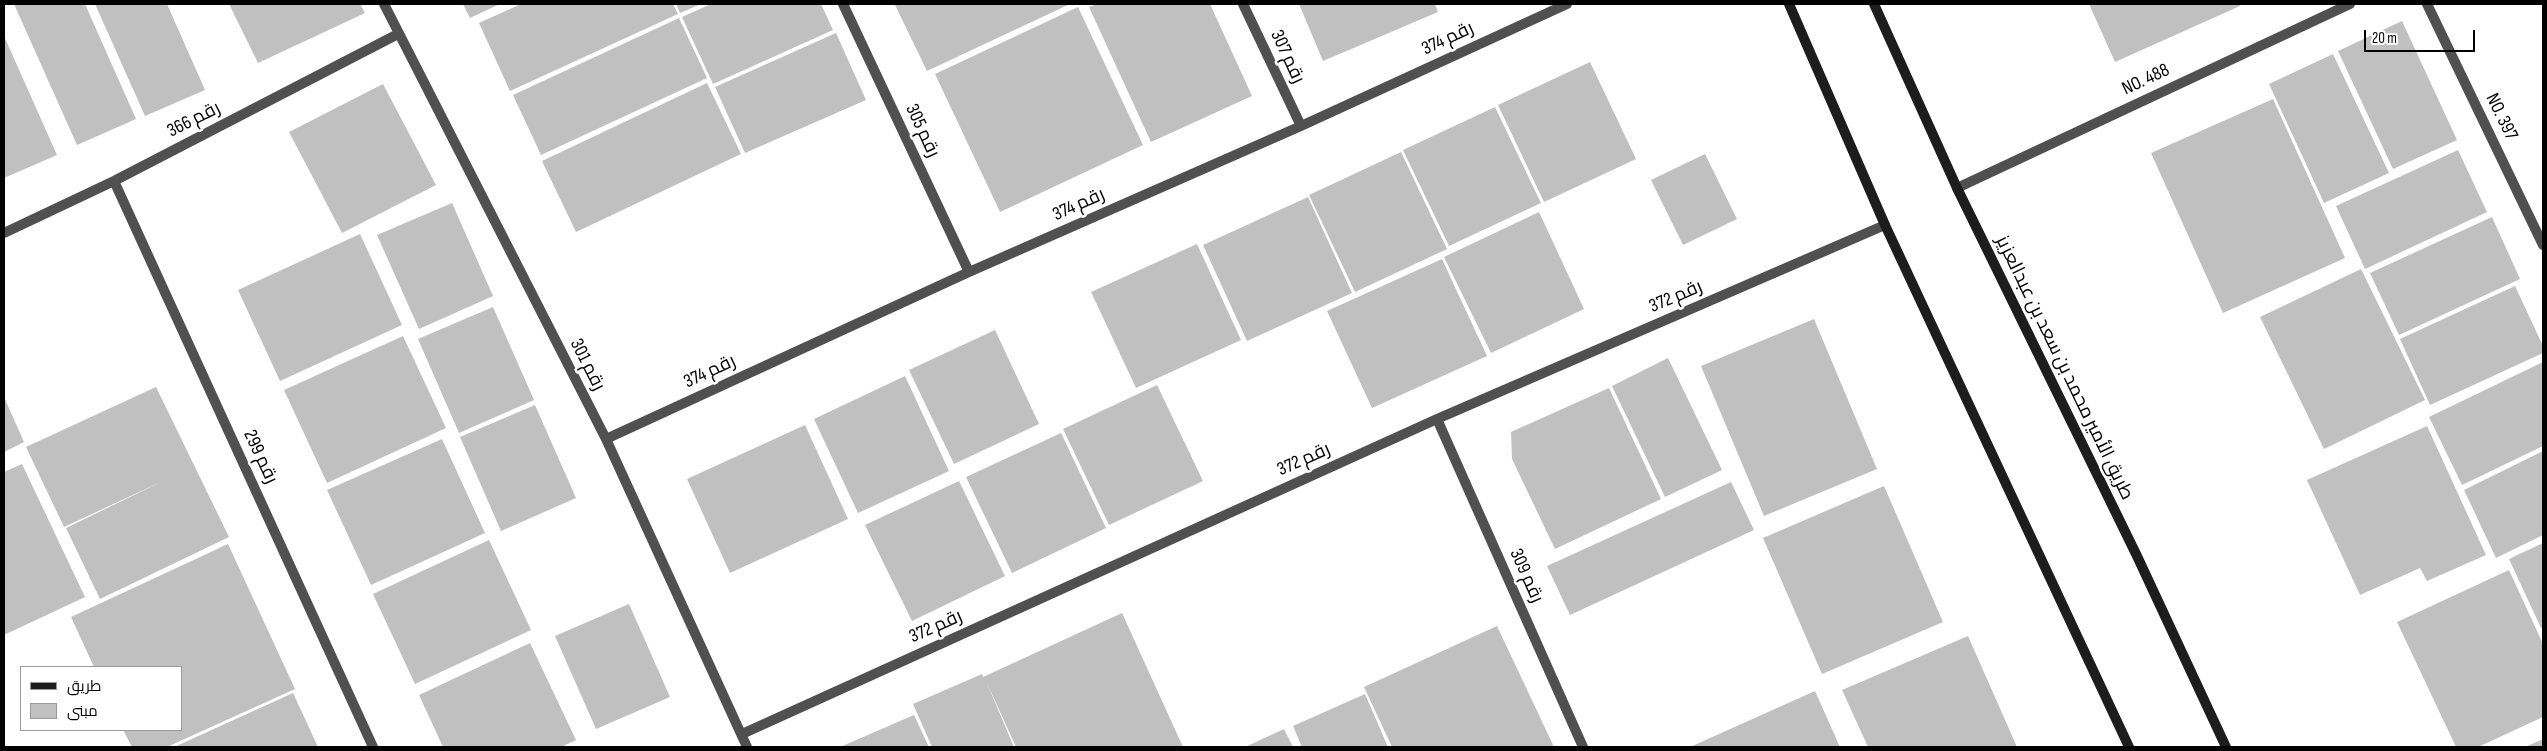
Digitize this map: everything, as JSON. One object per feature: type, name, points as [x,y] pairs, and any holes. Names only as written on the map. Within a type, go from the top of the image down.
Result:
[{"type":"main road","points":[[1789,4],[1885,225],[2129,747]]},
{"type":"main road","name":"طريق الأمير محمد بن سعد بن عبدالعزيز","points":[[1874,4],[1957,188],[2137,556],[2226,747]]},
{"type":"street","name":"رقم 301","points":[[384,4],[606,439],[747,747]]},
{"type":"street","name":"رقم 305","points":[[843,4],[969,272]]},
{"type":"street","name":"رقم 307","points":[[1243,4],[1300,126]]},
{"type":"street","name":"رقم 374","points":[[606,439],[969,272],[1300,126],[1567,4]]},
{"type":"street","name":"NO. 488","points":[[1957,188],[2350,4]]},
{"type":"street","name":"NO. 397","points":[[2426,4],[2543,245]]},
{"type":"street","name":"رقم 366","points":[[4,233],[114,181],[398,34]]},
{"type":"street","name":"رقم 299","points":[[114,181],[373,747]]},
{"type":"street","name":"رقم 372","points":[[742,734],[1437,419],[1885,225]]},
{"type":"street","name":"رقم 309","points":[[1437,419],[1583,747]]},
{"type":"building","points":[[14,4],[85,4],[136,119],[77,145]]},
{"type":"building","points":[[95,4],[167,4],[205,90],[145,116]]},
{"type":"building","points":[[229,4],[360,4],[365,13],[258,63]]},
{"type":"building","points":[[463,4],[500,4],[470,18]]},
{"type":"building","points":[[521,4],[673,4],[678,14],[510,91],[479,23]]},
{"type":"building","points":[[676,4],[701,4],[680,13]]},
{"type":"building","points":[[711,4],[821,4],[833,30],[713,84],[682,17]]},
{"type":"building","points":[[1070,4],[927,71],[895,5]]},
{"type":"building","points":[[1097,4],[1210,4],[1252,96],[1151,142],[1089,7]]},
{"type":"building","points":[[1299,4],[1435,4],[1438,12],[1323,61]]},
{"type":"building","points":[[2089,4],[2239,4],[2240,6],[2115,62]]},
{"type":"building","points":[[1078,7],[1143,145],[1000,212],[935,74]]},
{"type":"building","points":[[679,18],[707,78],[541,155],[513,95]]},
{"type":"building","points":[[2402,21],[2457,140],[2393,169],[2338,51]]},
{"type":"building","points":[[836,33],[866,100],[745,153],[715,87]]},
{"type":"building","points":[[4,36],[57,155],[4,178]]},
{"type":"building","points":[[2333,54],[2389,173],[2324,203],[2269,84]]},
{"type":"building","points":[[1590,62],[1636,159],[1544,202],[1498,105]]},
{"type":"building","points":[[707,83],[741,154],[576,232],[542,161]]},
{"type":"building","points":[[383,84],[436,185],[342,233],[289,132]]},
{"type":"building","points":[[2273,99],[2345,258],[2223,313],[2151,153]]},
{"type":"building","points":[[1495,107],[1541,203],[1449,246],[1403,150]]},
{"type":"building","points":[[2458,150],[2487,212],[2365,269],[2336,206]]},
{"type":"building","points":[[1401,152],[1447,249],[1355,292],[1309,195]]},
{"type":"building","points":[[1705,154],[1737,219],[1683,245],[1651,180]]},
{"type":"building","points":[[1308,197],[1352,293],[1247,341],[1203,245]]},
{"type":"building","points":[[452,203],[493,296],[419,329],[377,235]]},
{"type":"building","points":[[1539,212],[1584,309],[1491,353],[1444,257]]},
{"type":"building","points":[[2492,217],[2520,279],[2399,335],[2370,273]]},
{"type":"building","points":[[360,234],[402,325],[280,381],[238,290]]},
{"type":"building","points":[[1197,244],[1241,340],[1136,388],[1091,292]]},
{"type":"building","points":[[1442,259],[1487,356],[1372,408],[1327,311]]},
{"type":"building","points":[[2361,269],[2425,400],[2324,449],[2260,317]]},
{"type":"building","points":[[2515,286],[2543,346],[2543,353],[2430,405],[2400,339]]},
{"type":"building","points":[[493,307],[534,400],[459,433],[418,339]]},
{"type":"building","points":[[1814,319],[1877,469],[1764,516],[1701,366]]},
{"type":"building","points":[[995,330],[1039,424],[954,464],[909,370]]},
{"type":"building","points":[[403,336],[446,428],[327,483],[284,390]]},
{"type":"building","points":[[1668,358],[1722,470],[1665,497],[1612,386]]},
{"type":"building","points":[[2543,362],[2543,446],[2462,485],[2429,417]]},
{"type":"building","points":[[905,376],[949,471],[858,513],[814,419]]},
{"type":"building","points":[[1157,385],[1203,481],[1109,525],[1063,429]]},
{"type":"building","points":[[156,387],[229,537],[100,599],[66,528],[165,480],[64,527],[26,447]]},
{"type":"building","points":[[1609,388],[1661,499],[1555,549],[1512,459],[1511,432]]},
{"type":"building","points":[[4,397],[24,442],[4,452]]},
{"type":"building","points":[[535,405],[576,498],[501,531],[460,437]]},
{"type":"building","points":[[805,425],[848,519],[730,573],[687,479]]},
{"type":"building","points":[[2427,426],[2486,555],[2427,581],[2420,568],[2360,595],[2307,480]]},
{"type":"building","points":[[1061,433],[1106,528],[1012,573],[966,477]]},
{"type":"building","points":[[442,439],[485,533],[371,585],[327,490]]},
{"type":"building","points":[[2543,451],[2543,535],[2496,558],[2464,490]]},
{"type":"building","points":[[22,464],[85,597],[4,635],[4,472]]},
{"type":"building","points":[[959,481],[1005,576],[912,621],[865,525]]},
{"type":"building","points":[[1731,482],[1754,530],[1570,615],[1547,566]]},
{"type":"building","points":[[1884,486],[1943,622],[1822,674],[1763,538]]},
{"type":"building","points":[[489,540],[531,630],[415,684],[373,594]]},
{"type":"building","points":[[2543,543],[2543,627],[2541,628],[2509,559]]},
{"type":"building","points":[[228,544],[295,689],[167,747],[132,747],[124,731],[182,731],[182,666],[94,666],[71,617]]},
{"type":"building","points":[[2509,570],[2543,644],[2543,717],[2478,747],[2456,747],[2397,622]]},
{"type":"building","points":[[629,604],[670,697],[596,729],[555,636]]},
{"type":"building","points":[[1122,613],[1183,747],[1016,747],[986,681],[1014,747],[932,747],[913,704],[982,674],[983,677]]},
{"type":"building","points":[[1497,626],[1554,747],[1392,747],[1364,687]]},
{"type":"building","points":[[1968,636],[2017,747],[1868,747],[1842,690]]},
{"type":"building","points":[[530,643],[576,740],[561,747],[443,747],[419,695]]},
{"type":"building","points":[[1815,691],[1840,747],[1690,747]]},
{"type":"building","points":[[293,693],[318,747],[174,747]]},
{"type":"building","points":[[1365,694],[1388,747],[1302,747],[1293,726]]},
{"type":"building","points":[[914,715],[929,747],[840,747]]},
{"type":"building","points":[[1284,729],[1293,747],[1245,747]]},
{"type":"building","points":[[2543,739],[2543,747],[2525,747]]}]
